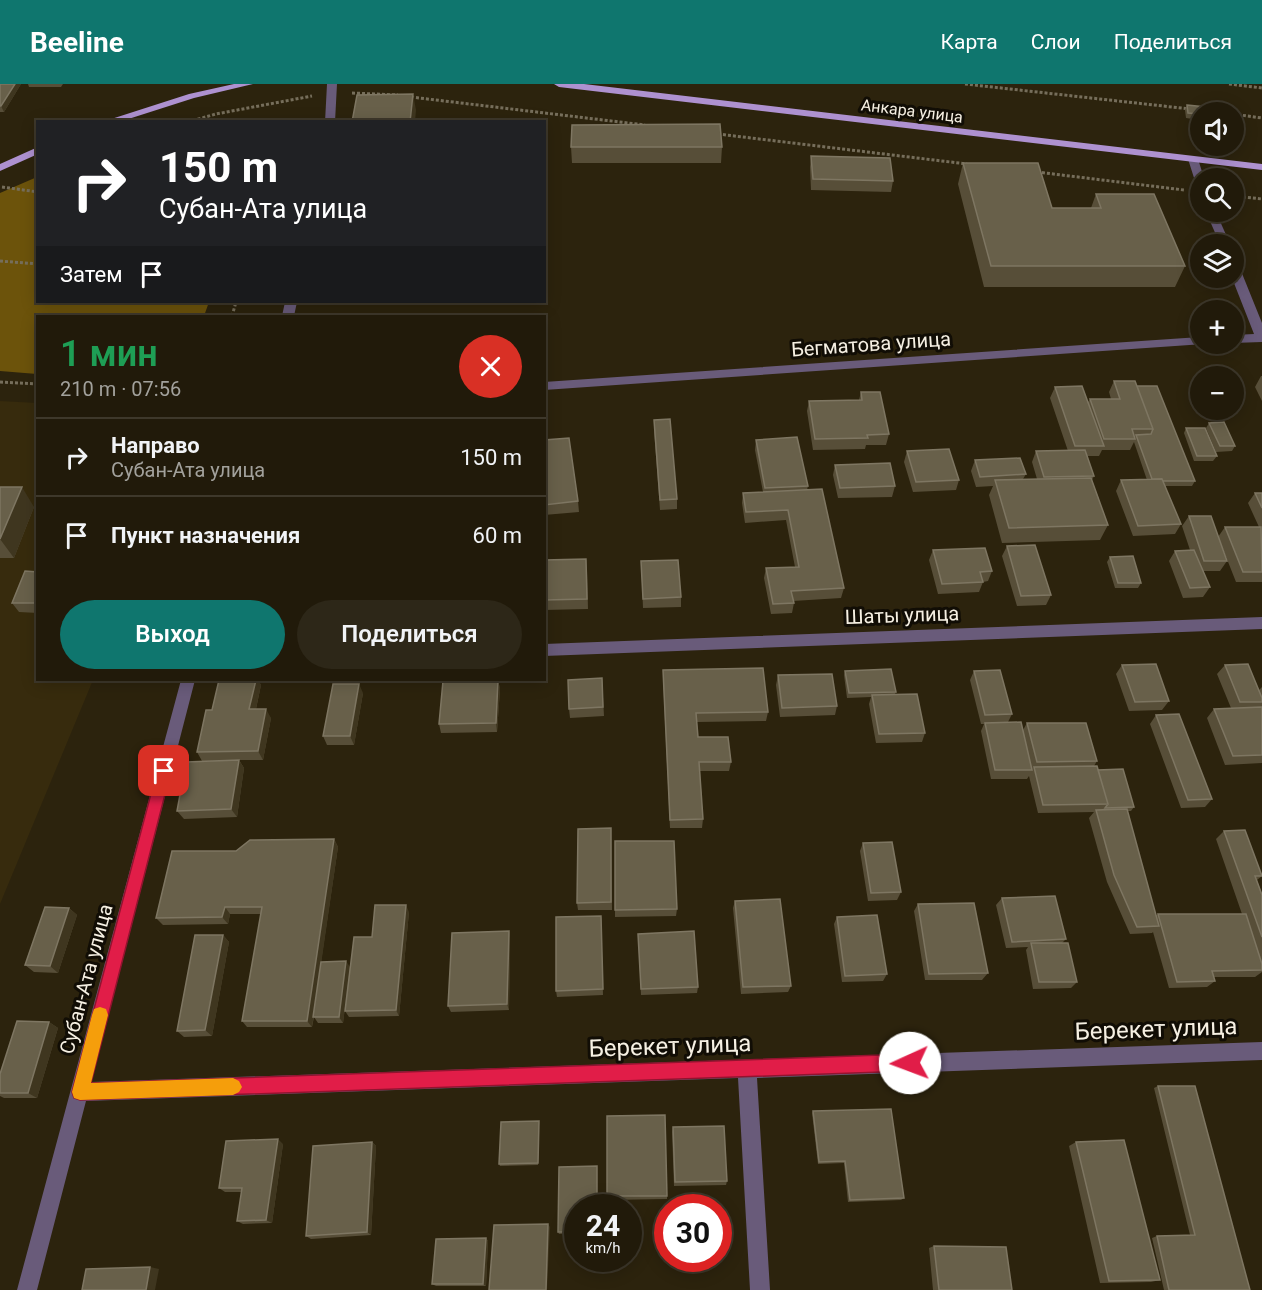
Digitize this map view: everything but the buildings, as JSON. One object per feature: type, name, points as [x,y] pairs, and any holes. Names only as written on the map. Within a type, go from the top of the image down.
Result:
[{"type":"main road","points":[[114,120],[192,96],[248,84]]},
{"type":"main road","name":"Анкара улица","points":[[559,84],[1262,167]]},
{"type":"main road","points":[[0,168],[36,151]]},
{"type":"street","points":[[330,120],[332,88]]},
{"type":"street","points":[[1193,159],[1196,168]]},
{"type":"street","points":[[1242,288],[1262,337],[1244,338]]},
{"type":"street","name":"Бегматова улица","points":[[546,386],[1190,342]]},
{"type":"street","name":"Шаты улица","points":[[546,650],[1262,622]]},
{"type":"street","name":"Субан-Ата улица","points":[[27,1290],[188,681]]},
{"type":"street","name":"Берекет улица","points":[[80,1092],[1262,1051]]},
{"type":"street","points":[[747,1068],[760,1290]]},
{"type":"path","points":[[965,84],[1190,110]]},
{"type":"path","points":[[1229,84],[1262,88]]},
{"type":"path","points":[[195,120],[332,88],[400,95]]},
{"type":"path","points":[[411,97],[653,126]]},
{"type":"path","points":[[1244,116],[1262,118]]},
{"type":"path","points":[[712,133],[974,165]]},
{"type":"path","points":[[1034,172],[1188,190]]},
{"type":"path","points":[[2,187],[36,192]]},
{"type":"path","points":[[1244,197],[1262,199]]},
{"type":"path","points":[[0,261],[36,264]]},
{"type":"path","points":[[0,382],[36,384]]},
{"type":"shaded area","points":[[36,177],[36,303],[209,303],[204,315],[36,315],[36,374],[0,371],[0,193]]},
{"type":"shaded area","points":[[0,401],[36,403],[36,681],[93,681],[0,904]]},
{"type":"slow traffic","points":[[100,1015],[80,1092],[233,1087]]},
{"type":"route","points":[[164,771],[80,1092],[910,1063]]}]
